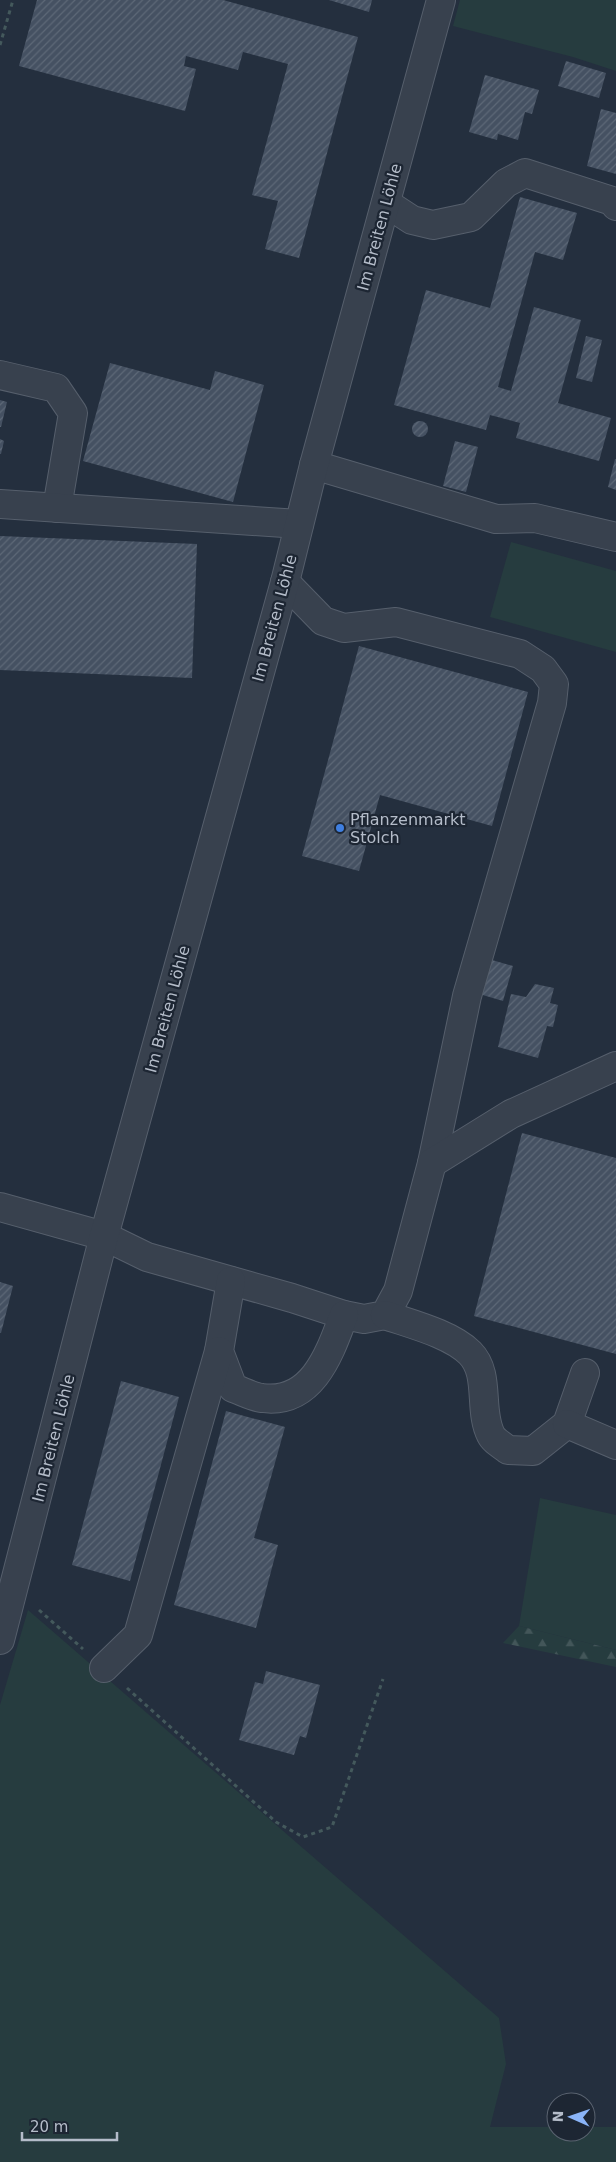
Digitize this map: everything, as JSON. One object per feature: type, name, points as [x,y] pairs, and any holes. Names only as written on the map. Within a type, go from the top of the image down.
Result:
[{"type":"street","name":"Im Breiten Löhle","points":[[0,1640],[104,1236],[285,582],[314,465],[441,0]]},
{"type":"street","points":[[386,203],[412,220],[433,225],[471,217],[506,182],[525,174],[612,201],[616,206]]},
{"type":"street","points":[[0,375],[56,388],[73,413],[57,508]]},
{"type":"street","points":[[314,465],[496,519],[535,518],[616,537]]},
{"type":"street","points":[[0,504],[299,524]]},
{"type":"street","points":[[285,582],[323,621],[344,628],[396,622],[520,654],[543,669],[554,684],[552,704],[467,996],[432,1163],[398,1291],[386,1315]]},
{"type":"street","points":[[432,1163],[511,1114],[616,1066]]},
{"type":"street","points":[[0,1208],[104,1236],[147,1257],[344,1315],[364,1319],[386,1315],[456,1342],[472,1354],[482,1379],[484,1406],[491,1435],[508,1450],[533,1451],[567,1424],[585,1373]]},
{"type":"street","points":[[104,1668],[138,1635],[219,1351],[231,1281]]},
{"type":"street","points":[[219,1351],[233,1388],[262,1398],[285,1397],[306,1386],[325,1365],[344,1315]]},
{"type":"street","points":[[567,1424],[616,1445]]},
{"type":"path","points":[[0,45],[12,0]]},
{"type":"path","points":[[15,1587],[276,1822],[303,1837],[332,1827],[383,1680]]},
{"type":"green space","points":[[460,0],[616,0],[616,71],[573,57],[453,26]]},
{"type":"green space","points":[[511,542],[616,571],[616,652],[490,617]]},
{"type":"green space","points":[[540,1498],[616,1515],[616,1650],[519,1626]]},
{"type":"green space","points":[[28,1610],[499,2018],[506,2064],[490,2127],[546,2127],[546,2142],[596,2142],[596,2127],[616,2127],[616,2162],[0,2162],[0,1705]]},
{"type":"green space","points":[[519,1626],[616,1650],[616,1667],[503,1643]]},
{"type":"building","points":[[37,0],[223,0],[358,37],[299,258],[265,249],[278,201],[252,195],[288,64],[243,52],[238,70],[186,56],[184,66],[196,69],[185,111],[19,66]]},
{"type":"building","points":[[329,0],[372,0],[369,12]]},
{"type":"building","points":[[566,61],[606,73],[599,98],[558,86]]},
{"type":"building","points":[[485,75],[539,90],[532,114],[525,112],[518,140],[498,134],[497,140],[469,132]]},
{"type":"building","points":[[601,109],[616,113],[616,174],[587,166]]},
{"type":"building","points":[[520,197],[577,213],[563,260],[535,252],[498,387],[511,391],[534,307],[581,320],[558,403],[611,418],[599,461],[516,438],[520,423],[490,415],[486,430],[394,405],[426,290],[490,308]]},
{"type":"building","points":[[586,336],[602,340],[592,382],[576,378]]},
{"type":"building","points":[[110,363],[210,390],[215,371],[264,385],[233,502],[83,461]]},
{"type":"building","points":[[0,400],[7,402],[1,427],[0,427]]},
{"type":"building","points":[[420,421],[428,429],[420,437],[412,429]]},
{"type":"building","points":[[0,439],[4,441],[1,454],[0,454]]},
{"type":"building","points":[[455,441],[478,447],[466,492],[443,486]]},
{"type":"building","points":[[616,459],[616,490],[608,487]]},
{"type":"building","points":[[0,536],[197,544],[192,678],[0,670]]},
{"type":"building","points":[[359,646],[528,692],[492,826],[380,795],[359,871],[302,856]]},
{"type":"building","points":[[485,958],[513,966],[503,1001],[476,993]]},
{"type":"building","points":[[535,984],[554,988],[550,1003],[558,1005],[553,1027],[547,1026],[538,1058],[498,1047],[511,994],[526,997]]},
{"type":"building","points":[[522,1133],[616,1158],[616,1354],[474,1316]]},
{"type":"building","points":[[0,1282],[13,1286],[1,1333],[0,1333]]},
{"type":"building","points":[[121,1381],[179,1397],[130,1581],[72,1565]]},
{"type":"building","points":[[226,1411],[285,1427],[254,1538],[278,1545],[256,1628],[174,1605]]},
{"type":"building","points":[[266,1671],[320,1685],[306,1738],[300,1736],[294,1755],[239,1740],[255,1682],[263,1684]]},
{"type":"place","name":"Pflanzenmarkt Stolch","points":[[340,828]]}]
